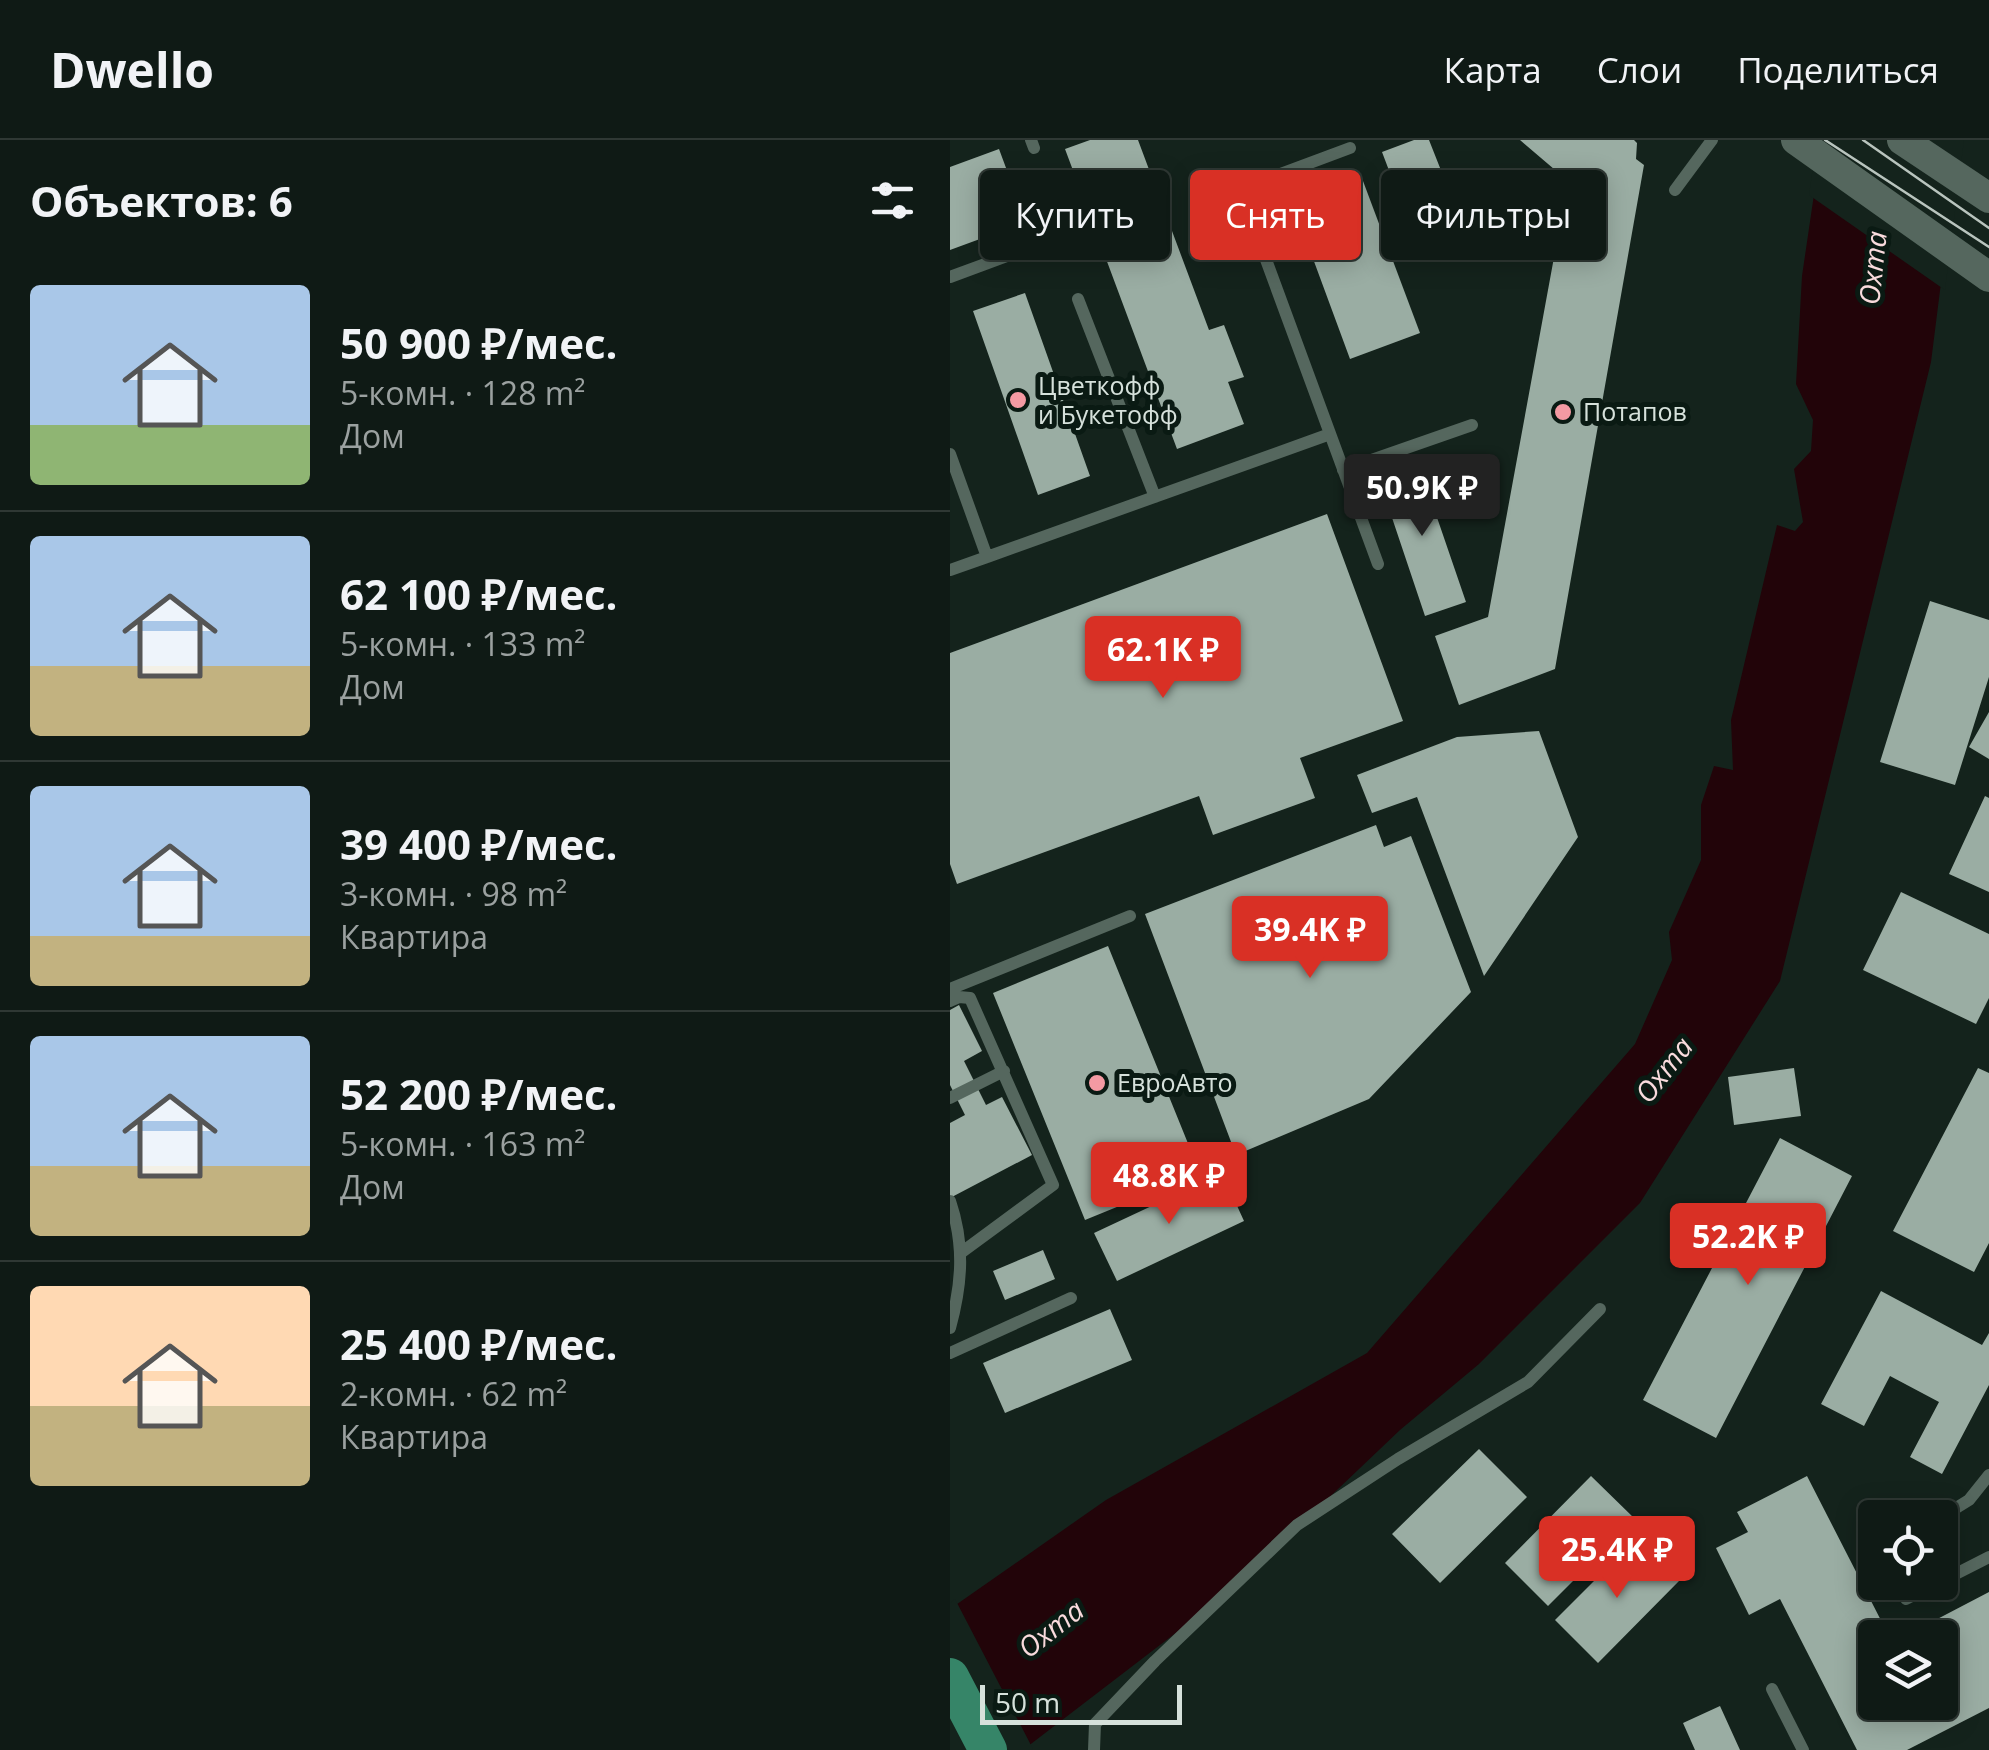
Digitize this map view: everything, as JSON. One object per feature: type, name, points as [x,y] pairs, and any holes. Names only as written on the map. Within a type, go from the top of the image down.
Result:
[{"type":"main road","points":[[950,1677],[988,1750]]},
{"type":"street","points":[[1796,140],[1979,270]]},
{"type":"street","points":[[1902,140],[1984,195]]},
{"type":"lane","points":[[1675,190],[1712,140]]},
{"type":"lane","points":[[1350,148],[1240,189],[1378,564]]},
{"type":"lane","points":[[950,277],[996,260]]},
{"type":"lane","points":[[1078,299],[1155,497]]},
{"type":"lane","points":[[1343,470],[1472,424]]},
{"type":"lane","points":[[950,570],[1330,434]]},
{"type":"lane","points":[[950,454],[987,556]]},
{"type":"lane","points":[[950,989],[1130,916]]},
{"type":"lane","points":[[950,1002],[959,997],[970,998],[1053,1185],[962,1252]]},
{"type":"lane","points":[[950,1098],[1004,1071]]},
{"type":"lane","points":[[950,1201],[962,1252],[950,1328]]},
{"type":"lane","points":[[950,1353],[1071,1298]]},
{"type":"lane","points":[[1094,1750],[1095,1724],[1297,1525],[1528,1382],[1600,1309]]},
{"type":"lane","points":[[1958,1507],[1969,1500],[1989,1475]]},
{"type":"lane","points":[[1958,1573],[1989,1558]]},
{"type":"lane","points":[[1772,1690],[1803,1750]]},
{"type":"water","name":"Охта","points":[[1822,140],[1959,140],[1931,362],[1780,981],[1640,1203],[1479,1364],[1400,1430],[1233,1589],[1023,1750],[950,1750],[950,1609],[1106,1500],[1367,1353],[1635,1044],[1672,960],[1669,932],[1701,860],[1701,805],[1714,766],[1733,770],[1731,720],[1777,525],[1795,531],[1803,522],[1794,469],[1811,451],[1813,420],[1796,384],[1802,276]]},
{"type":"pier","points":[[1817,140],[1964,140],[1945,290],[1809,195]]},
{"type":"pier","points":[[955,1599],[1033,1749],[950,1750],[950,1603]]},
{"type":"building","points":[[1090,140],[1138,140],[1149,170],[1073,170],[1065,149]]},
{"type":"building","points":[[1414,140],[1429,140],[1441,170],[1389,170],[1382,152]]},
{"type":"building","name":"Потапов","points":[[1520,140],[1634,140],[1636,159],[1644,165],[1555,669],[1459,705],[1435,636],[1488,617],[1554,260],[1606,260],[1606,170],[1555,170]]},
{"type":"building","points":[[999,149],[1007,170],[980,170],[980,239],[950,250],[950,167]]},
{"type":"building","points":[[1361,176],[1381,229],[1381,260],[1393,260],[1420,333],[1350,359],[1313,260],[1361,260]]},
{"type":"building","points":[[1170,226],[1209,330],[1224,325],[1244,377],[1228,382],[1244,424],[1177,449],[1106,260],[1170,260]]},
{"type":"building","points":[[1025,293],[1090,476],[1038,495],[973,311]]},
{"type":"building","points":[[1418,462],[1466,602],[1425,616],[1378,476]]},
{"type":"building","points":[[1327,514],[1403,721],[1300,758],[1315,798],[1213,835],[1199,796],[957,884],[950,864],[950,653]]},
{"type":"building","points":[[1930,601],[1989,620],[1989,677],[1955,785],[1880,762]]},
{"type":"building","points":[[1989,712],[1989,759],[1969,747]]},
{"type":"building","points":[[1539,731],[1578,837],[1484,976],[1417,797],[1372,813],[1357,775],[1457,737]]},
{"type":"building","points":[[1985,796],[1989,798],[1989,892],[1949,874]]},
{"type":"building","points":[[1376,825],[1384,847],[1411,836],[1471,992],[1369,1099],[1236,1155],[1145,914]]},
{"type":"building","points":[[1901,892],[1989,934],[1989,998],[1976,1024],[1863,970]]},
{"type":"building","name":"ЕвроАвто","points":[[1108,946],[1200,1173],[1085,1220],[993,993]]},
{"type":"building","points":[[959,1005],[982,1051],[964,1061],[986,1105],[1002,1097],[1032,1155],[950,1198],[950,1123],[965,1115],[950,1085],[950,1010]]},
{"type":"building","points":[[1794,1068],[1801,1116],[1734,1125],[1728,1077]]},
{"type":"building","points":[[1978,1068],[1989,1073],[1989,1243],[1974,1272],[1893,1231]]},
{"type":"building","points":[[1780,1138],[1852,1176],[1716,1438],[1643,1400]]},
{"type":"building","points":[[1222,1173],[1244,1221],[1117,1281],[1094,1233]]},
{"type":"building","points":[[1043,1250],[1055,1279],[1005,1300],[993,1271]]},
{"type":"building","points":[[1881,1291],[1982,1345],[1989,1333],[1989,1385],[1942,1474],[1910,1457],[1939,1402],[1890,1376],[1864,1426],[1821,1404]]},
{"type":"building","points":[[1110,1309],[1132,1360],[1005,1413],[983,1363]]},
{"type":"building","points":[[1479,1449],[1527,1497],[1440,1583],[1392,1534]]},
{"type":"building","points":[[1591,1476],[1635,1519],[1548,1606],[1505,1563]]},
{"type":"building","points":[[1807,1476],[1858,1576],[1858,1600],[1871,1600],[1881,1620],[1858,1620],[1858,1720],[1958,1720],[1958,1620],[1935,1620],[1989,1592],[1989,1708],[1907,1750],[1857,1750],[1780,1599],[1749,1615],[1716,1548],[1748,1532],[1737,1512]]},
{"type":"building","points":[[1636,1539],[1679,1581],[1598,1663],[1555,1620]]},
{"type":"building","points":[[1720,1706],[1740,1750],[1695,1750],[1683,1723]]},
{"type":"tram line","points":[[1825,140],[1989,247]]},
{"type":"tram line","points":[[1863,140],[1989,228]]},
{"type":"place","name":"Цветкофф и Букетофф","points":[[1018,400]]},
{"type":"place","name":"Потапов","points":[[1563,412]]},
{"type":"place","name":"ЕвроАвто","points":[[1097,1083]]}]
